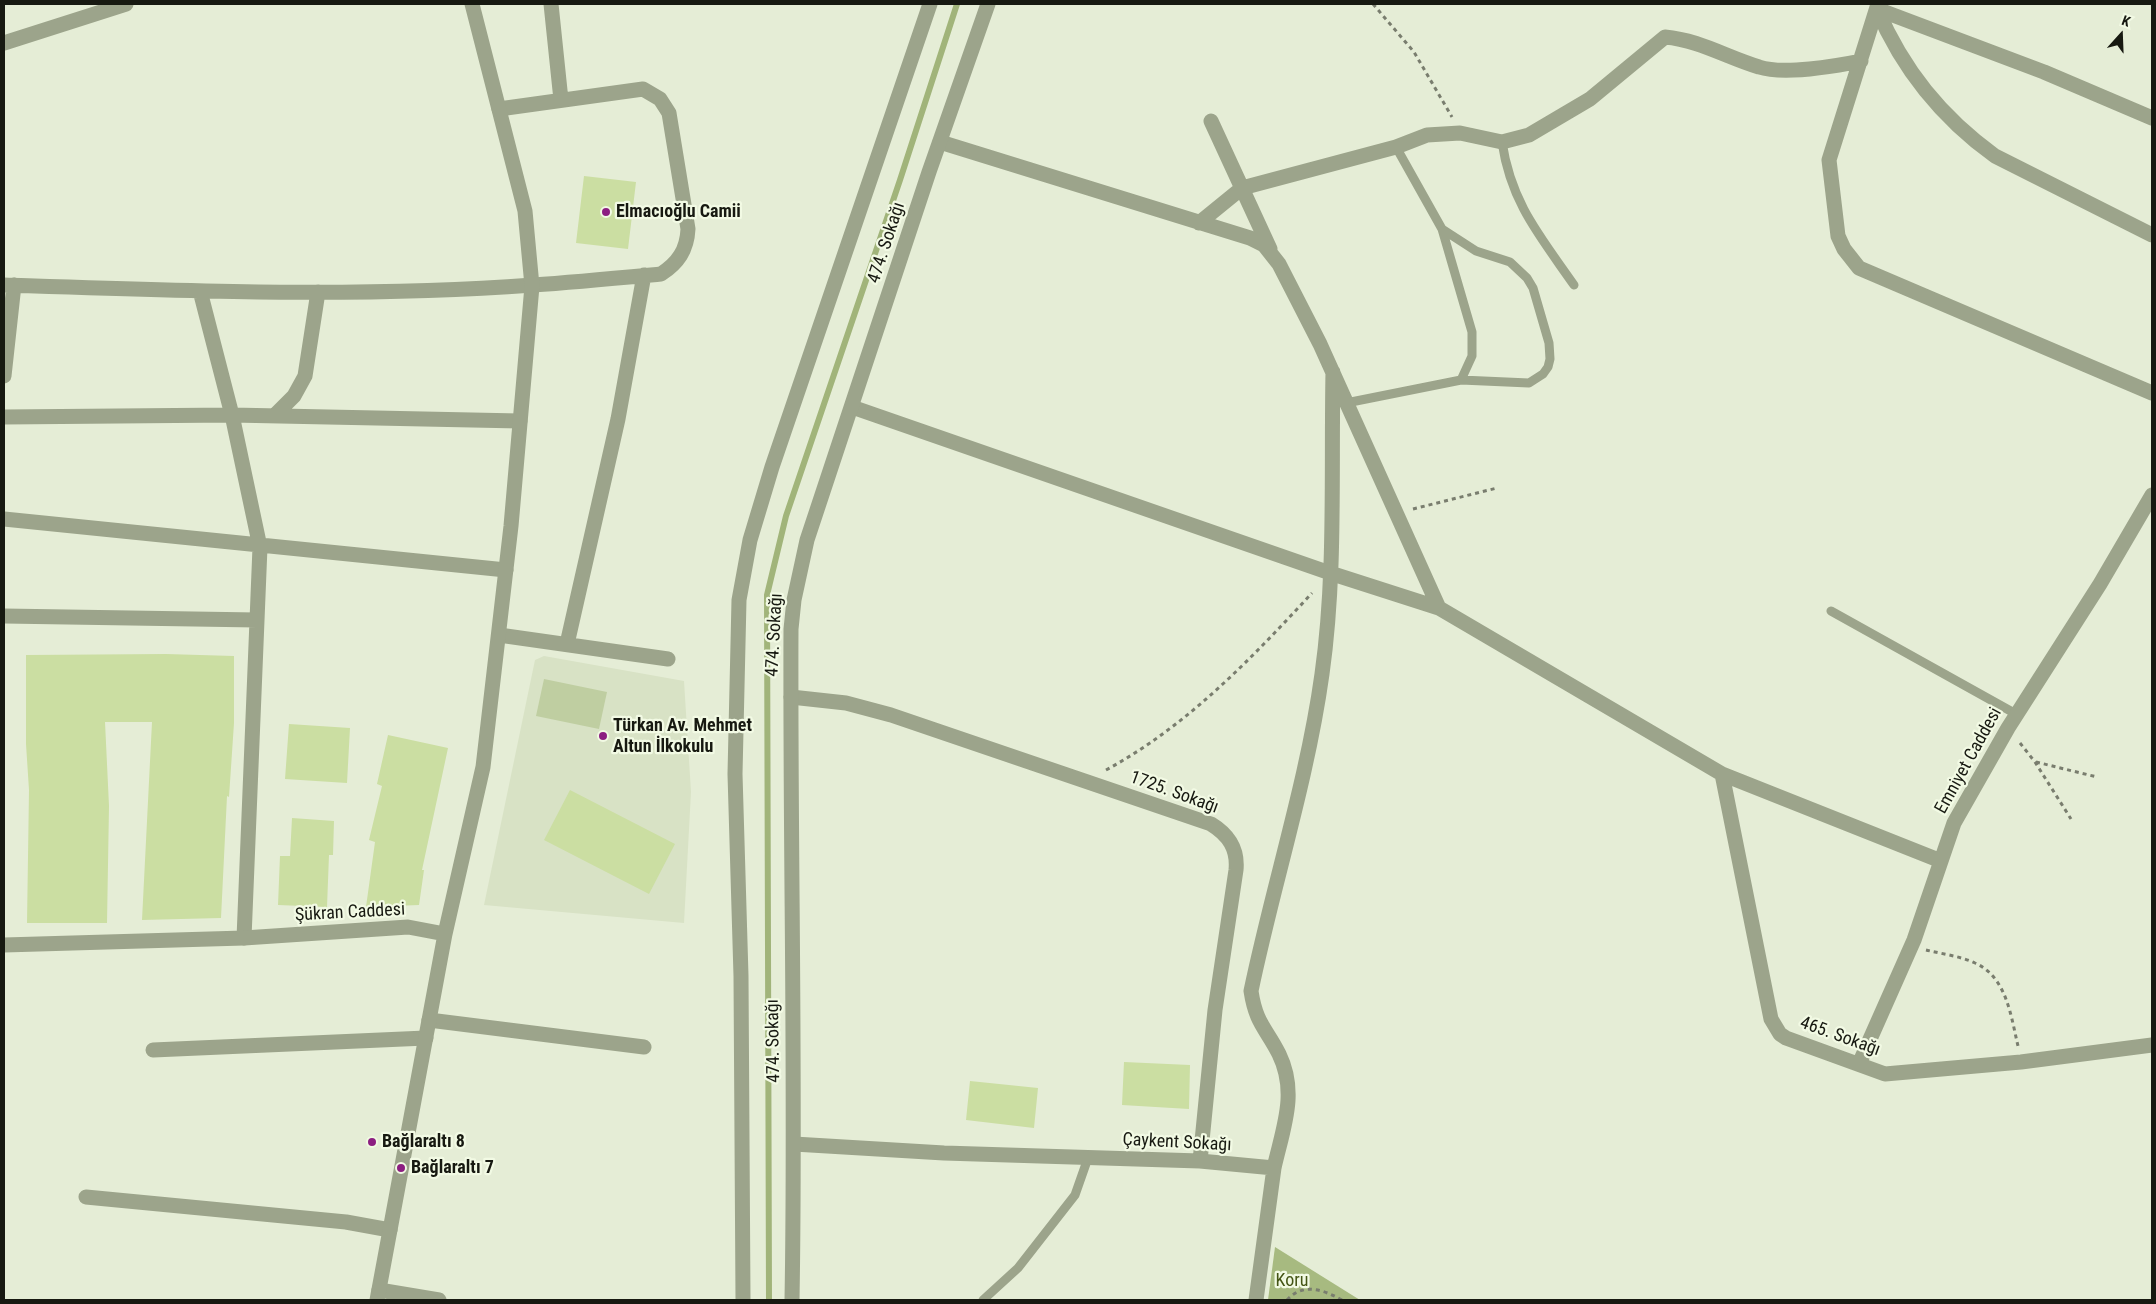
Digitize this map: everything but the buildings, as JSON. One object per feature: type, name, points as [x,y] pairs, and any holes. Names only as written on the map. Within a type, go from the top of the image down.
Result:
[{"type":"street","points":[[4,43],[126,4]]},
{"type":"street","points":[[439,1300],[378,1295],[445,934],[483,767],[506,570],[532,286],[525,211],[472,4]]},
{"type":"street","points":[[551,4],[561,100]]},
{"type":"street","name":"474. Sokağı","points":[[743,1300],[741,976],[735,774],[741,581],[750,540],[772,466],[930,4]]},
{"type":"street","name":"474. Sokağı","points":[[792,1300],[794,1144],[790,697],[791,629],[799,572],[809,533],[988,4]]},
{"type":"street","points":[[1877,6],[1828,160],[1838,236],[1850,259],[1859,268],[2152,393]]},
{"type":"street","points":[[1877,6],[2044,72],[2152,118]]},
{"type":"street","points":[[1877,6],[1898,53],[1920,86],[1939,108],[1975,142],[1995,156],[2152,235]]},
{"type":"street","points":[[1200,223],[1242,188],[1396,147],[1427,135],[1460,133],[1502,142],[1529,135],[1590,99],[1664,37],[1697,42],[1760,68],[1802,69],[1861,61]]},
{"type":"street","points":[[4,376],[9,285],[200,291],[318,292],[532,286],[661,274],[669,269],[682,254],[687,238],[669,113],[660,99],[643,89],[498,109]]},
{"type":"street","points":[[1211,121],[1272,254],[1333,372],[1439,608]]},
{"type":"street","points":[[940,142],[1257,241],[1272,254]]},
{"type":"street","points":[[567,644],[618,418],[644,276]]},
{"type":"street","points":[[200,291],[232,415],[260,546],[244,938]]},
{"type":"street","points":[[274,416],[294,396],[306,376],[318,292]]},
{"type":"street","points":[[1256,1300],[1274,1168],[1290,1096],[1284,1065],[1257,1019],[1251,991],[1313,728],[1326,640],[1330,573],[1333,372]]},
{"type":"street","points":[[852,407],[1330,573],[1439,608],[1722,774],[1941,861]]},
{"type":"street","points":[[4,417],[232,415],[520,421]]},
{"type":"street","name":"Emniyet Caddesi","points":[[1858,1064],[1911,946],[1954,823],[2016,714],[2151,502]]},
{"type":"street","points":[[4,519],[506,570]]},
{"type":"street","points":[[4,616],[257,620]]},
{"type":"street","points":[[499,635],[668,659]]},
{"type":"street","name":"1725. Sokağı","points":[[790,697],[818,698],[868,708],[1211,824],[1227,836],[1236,853],[1236,870],[1215,1010],[1200,1161]]},
{"type":"street","name":"465. Sokağı","points":[[1722,774],[1772,1019],[1780,1034],[1792,1041],[1886,1074],[2021,1062],[2152,1045]]},
{"type":"street","name":"Şükran Caddesi","points":[[4,945],[244,938],[408,927],[445,934]]},
{"type":"street","points":[[429,1020],[644,1047]]},
{"type":"street","points":[[153,1050],[426,1038]]},
{"type":"street","name":"Çaykent Sokağı","points":[[794,1144],[944,1153],[1200,1161],[1274,1168]]},
{"type":"street","points":[[86,1197],[346,1222],[390,1230]]},
{"type":"lane","points":[[1502,142],[1505,163],[1517,200],[1574,285]]},
{"type":"lane","points":[[1396,147],[1442,229],[1472,338],[1472,356],[1461,380]]},
{"type":"lane","points":[[1346,403],[1461,380],[1530,383],[1543,374],[1548,367],[1550,351],[1533,288],[1527,278],[1510,262],[1476,251],[1442,229]]},
{"type":"lane","points":[[1831,611],[2016,714]]},
{"type":"lane","points":[[983,1300],[1018,1268],[1075,1195],[1088,1158]]},
{"type":"path","points":[[1373,4],[1414,52],[1460,133]]},
{"type":"path","points":[[1396,513],[1497,488]]},
{"type":"path","points":[[1086,781],[1149,744],[1201,705],[1243,665],[1330,573]]},
{"type":"path","points":[[2008,728],[2035,762],[2071,819]]},
{"type":"path","points":[[2035,762],[2097,777]]},
{"type":"path","points":[[1911,946],[1973,962],[1990,972],[2003,990],[2021,1062]]},
{"type":"path","points":[[1287,1300],[1298,1292],[1317,1289],[1342,1300]]},
{"type":"shaded area","name":"Türkan Av. Mehmet Altun İlkokulu","points":[[544,656],[684,681],[691,792],[684,923],[484,905],[535,660]]},
{"type":"shaded area","points":[[544,679],[607,692],[599,729],[536,716]]},
{"type":"green space","name":"Koru","points":[[1275,1247],[1360,1300],[1268,1300]]},
{"type":"waterway","points":[[769,1300],[767,595],[786,516],[900,180],[957,4]]},
{"type":"place","name":"Elmacıoğlu Camii","points":[[606,212]]},
{"type":"place","name":"Türkan Av. Mehmet Altun İlkokulu","points":[[603,736]]},
{"type":"place","name":"Bağlaraltı 8","points":[[372,1142]]},
{"type":"place","name":"Bağlaraltı 7","points":[[401,1168]]}]
